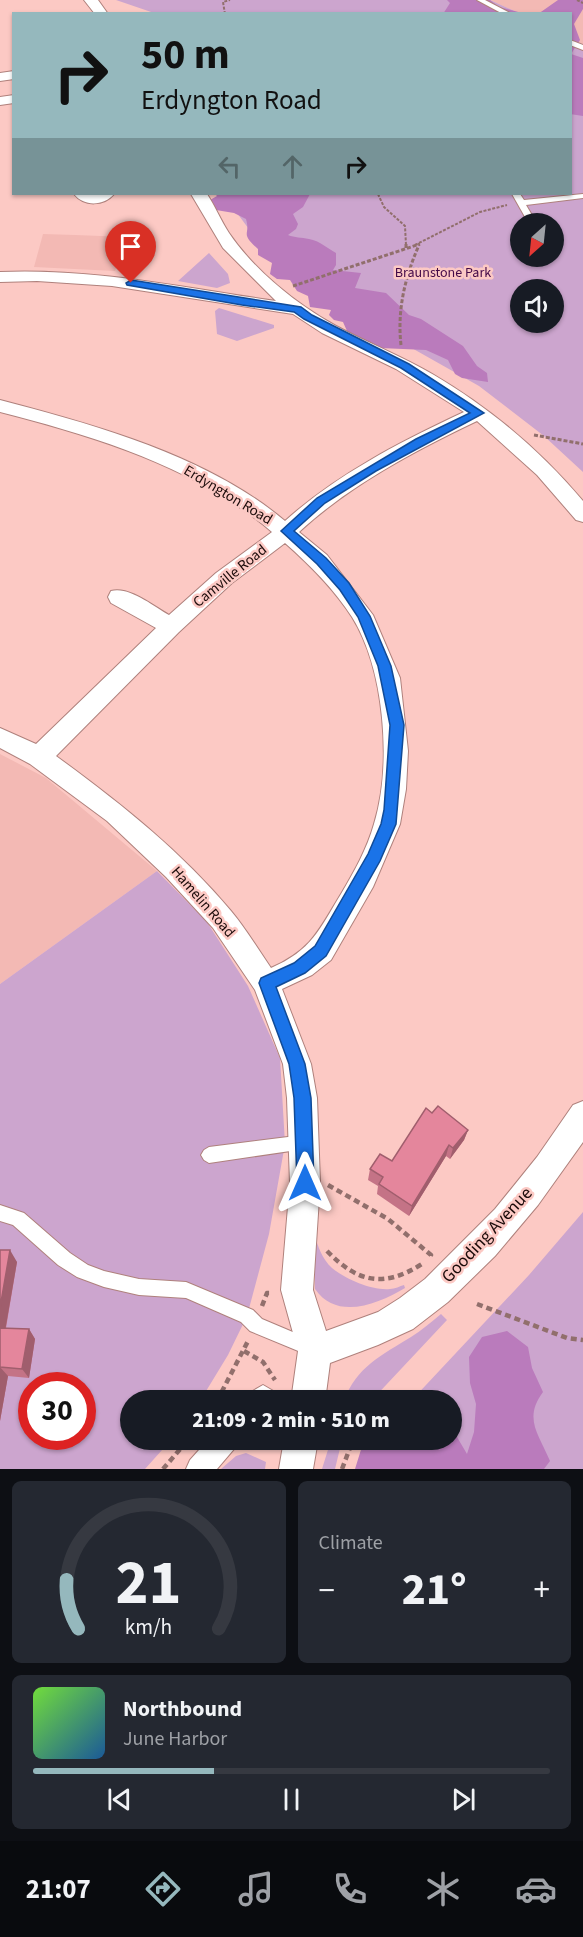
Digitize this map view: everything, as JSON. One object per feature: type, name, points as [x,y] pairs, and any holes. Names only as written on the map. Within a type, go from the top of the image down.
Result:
[{"type":"street","points":[[91,0],[100,12]]},
{"type":"street","points":[[83,195],[93,199],[103,195]]},
{"type":"street","points":[[200,195],[228,243],[275,291],[308,317],[405,366],[478,413],[505,433],[557,481],[583,515]]},
{"type":"street","points":[[0,277],[53,276],[112,280],[297,309]]},
{"type":"street","name":"Erdyngton Road","points":[[0,406],[89,429],[184,467],[236,497],[287,531],[322,561],[345,586],[364,616],[385,666],[397,725],[389,824],[375,857],[321,951],[299,968],[266,983]]},
{"type":"street","name":"Camville Road","points":[[39,757],[171,626],[224,578],[287,531],[321,501],[420,441],[478,413]]},
{"type":"street","points":[[119,597],[171,626]]},
{"type":"street","name":"Hamelin Road","points":[[0,737],[39,757],[116,814],[175,869],[222,920],[266,983],[297,1064],[302,1098],[305,1183],[297,1290],[315,1350]]},
{"type":"street","name":"Gooding Avenue","points":[[315,1350],[360,1337],[410,1311],[462,1266],[525,1195],[583,1114]]},
{"type":"street","points":[[310,1390],[315,1350]]},
{"type":"street","points":[[199,1469],[216,1450]]},
{"type":"street","points":[[296,1469],[299,1450]]},
{"type":"lane","points":[[480,0],[504,12]]},
{"type":"lane","points":[[516,195],[526,213]]},
{"type":"lane","points":[[520,203],[583,196]]},
{"type":"lane","points":[[209,1155],[305,1142]]},
{"type":"lane","points":[[0,1213],[18,1219],[64,1259],[83,1271],[104,1279],[140,1287],[186,1290],[247,1316],[256,1325],[315,1350]]},
{"type":"path","points":[[225,12],[223,2],[231,0]]},
{"type":"path","points":[[577,0],[583,3]]},
{"type":"path","points":[[378,195],[384,207],[405,226],[406,249]]},
{"type":"path","points":[[275,291],[419,244],[480,212],[520,203]]},
{"type":"path","points":[[405,366],[400,336],[401,306],[409,265],[419,244]]},
{"type":"path","points":[[505,433],[544,436],[583,444]]},
{"type":"path","points":[[321,1194],[322,1183],[339,1189],[388,1219],[431,1255],[420,1266],[399,1278],[381,1280],[354,1275],[340,1267],[326,1249]]},
{"type":"path","points":[[477,1304],[567,1338],[583,1340]]},
{"type":"path","points":[[224,1390],[244,1351],[259,1358],[273,1373],[269,1390]]},
{"type":"path","points":[[163,1469],[179,1450]]},
{"type":"path","points":[[342,1469],[349,1450]]},
{"type":"shaded area","points":[[447,0],[490,0],[499,7],[518,12],[444,12],[450,3]]},
{"type":"shaded area","points":[[490,0],[583,0],[583,45],[572,39],[572,12],[517,12]]},
{"type":"shaded area","points":[[558,0],[583,0],[583,9],[574,24],[580,40],[572,52],[572,12],[541,12]]},
{"type":"shaded area","points":[[572,54],[583,58],[583,116],[572,114]]},
{"type":"shaded area","points":[[309,195],[303,207],[293,214],[298,224],[296,229],[288,235],[313,240],[336,253],[336,265],[333,270],[361,273],[355,288],[386,293],[409,315],[421,319],[463,346],[477,366],[487,373],[488,382],[462,378],[455,374],[448,360],[426,350],[380,348],[347,331],[343,322],[334,320],[329,315],[331,310],[310,307],[308,296],[297,291],[290,280],[277,279],[270,274],[272,263],[258,255],[258,249],[247,237],[246,219],[234,213],[216,210],[210,200],[217,196]]},
{"type":"shaded area","points":[[43,234],[128,237],[115,271],[34,267]]},
{"type":"shaded area","points":[[0,754],[46,778],[157,871],[0,984]]},
{"type":"shaded area","points":[[507,1331],[528,1347],[532,1368],[543,1392],[534,1410],[534,1419],[550,1461],[544,1469],[355,1469],[361,1450],[462,1450],[462,1446],[467,1454],[474,1432],[476,1404],[470,1383],[469,1357],[482,1337]]},
{"type":"green space","points":[[116,0],[490,0],[517,12],[151,12]]},
{"type":"green space","name":"Braunstone Park","points":[[572,39],[583,45],[583,472],[544,436],[479,386],[371,325],[254,236],[224,195],[572,195]]},
{"type":"green space","points":[[209,253],[228,274],[230,283],[217,288],[178,281]]},
{"type":"green space","points":[[219,308],[274,325],[274,328],[237,341],[217,334],[215,311]]},
{"type":"green space","points":[[157,871],[207,922],[248,986],[280,1058],[285,1144],[269,1234],[247,1316],[228,1355],[207,1390],[120,1390],[120,1450],[162,1450],[145,1469],[0,1469],[0,984]]},
{"type":"green space","points":[[583,1212],[583,1469],[367,1469],[423,1450],[462,1450],[462,1390],[421,1390],[529,1275]]},
{"type":"green space","points":[[314,1234],[326,1261],[344,1276],[376,1288],[392,1289],[404,1285],[405,1288],[370,1304],[358,1306],[335,1305],[324,1299],[315,1289]]},
{"type":"green space","points":[[441,1314],[447,1320],[381,1390],[349,1390],[355,1379],[371,1363]]},
{"type":"green space","points":[[328,1450],[340,1450],[335,1469],[322,1469]]},
{"type":"green space","points":[[246,1453],[266,1462],[265,1469],[221,1469],[236,1456]]},
{"type":"building","points":[[438,1106],[468,1130],[453,1148],[449,1145],[412,1206],[379,1184],[383,1177],[370,1169],[380,1154],[392,1161],[426,1108],[432,1113]]},
{"type":"building","points":[[0,1250],[10,1250],[0,1308]]},
{"type":"building","points":[[0,1328],[29,1329],[22,1369],[0,1367]]},
{"type":"route","points":[[131,283],[297,309],[308,317],[405,366],[478,413],[420,441],[372,468],[321,501],[287,531],[322,561],[345,586],[364,616],[385,666],[397,725],[393,797],[389,824],[375,857],[321,951],[299,968],[266,983],[297,1064],[305,1142],[305,1183]]}]
